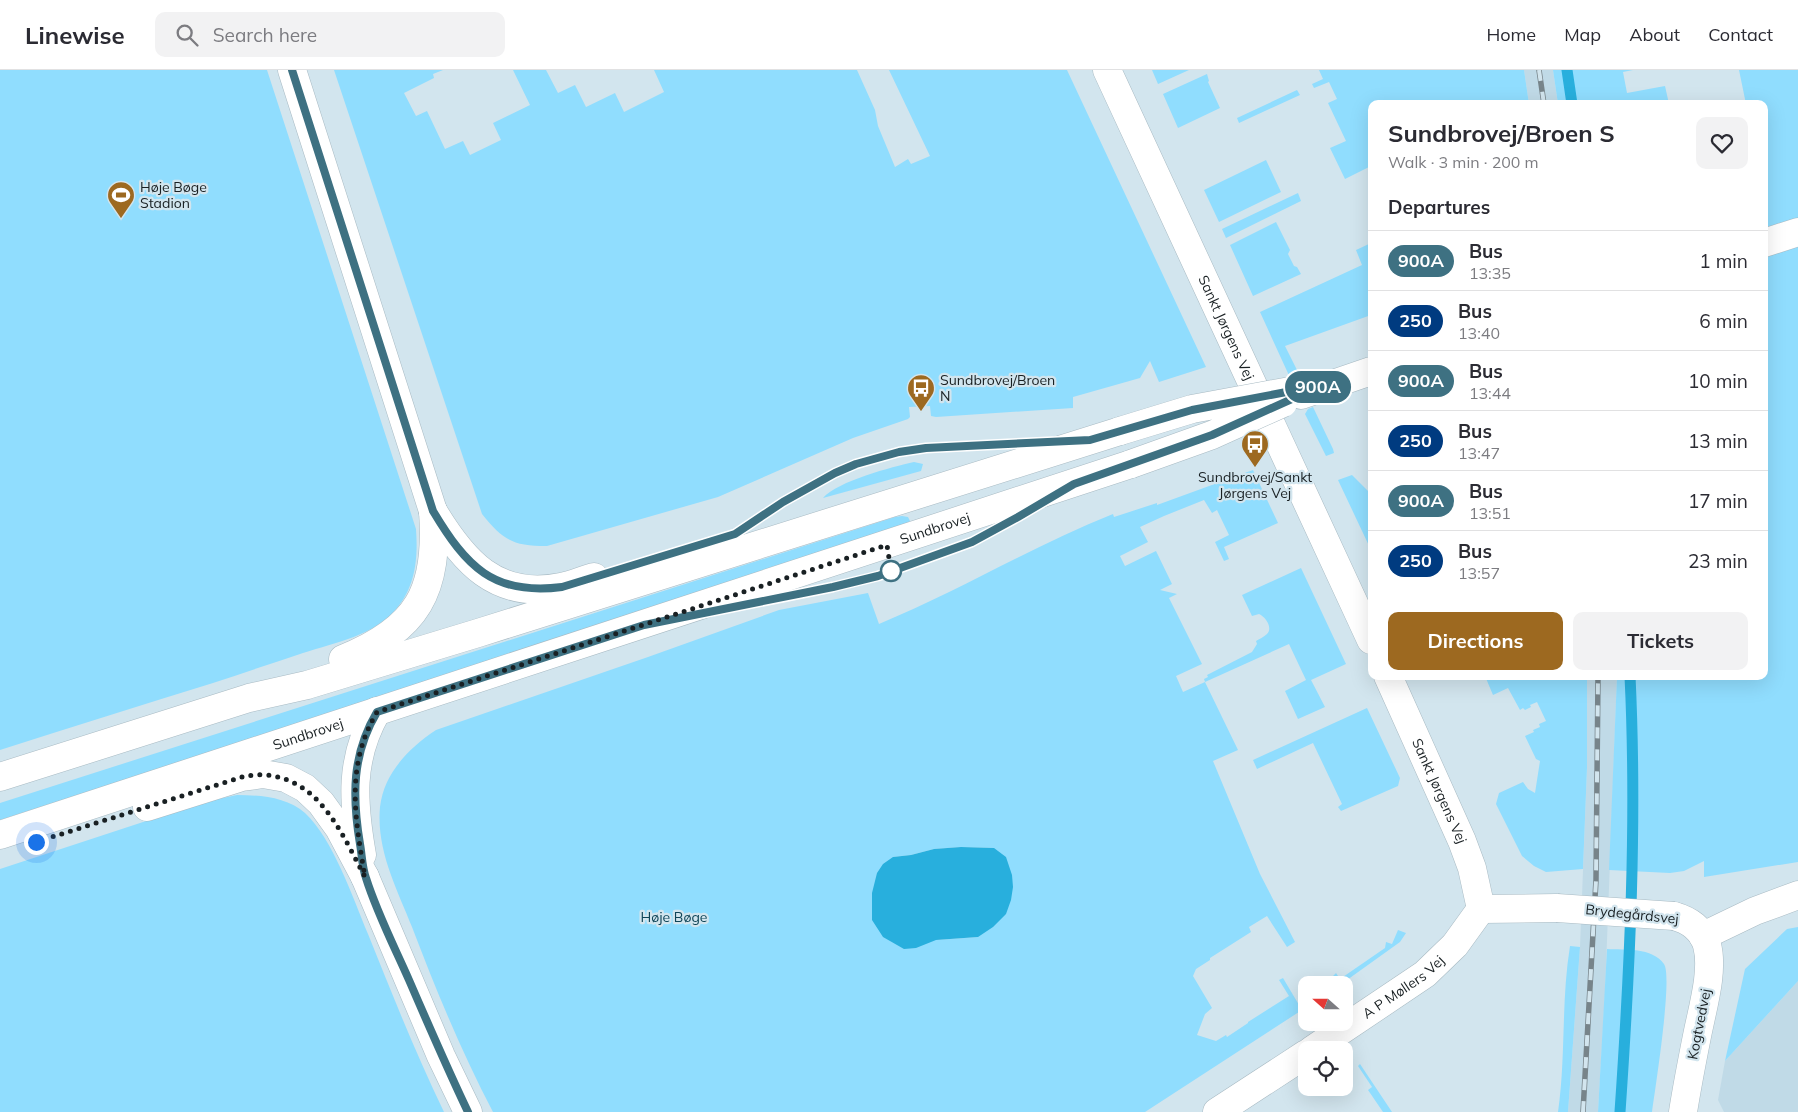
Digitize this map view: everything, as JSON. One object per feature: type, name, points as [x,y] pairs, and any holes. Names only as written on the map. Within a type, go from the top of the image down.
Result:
[{"type":"main road","points":[[249,698],[366,650],[395,632],[408,620],[418,604],[431,574],[434,546],[433,511],[292,70]]},
{"type":"main road","name":"Sankt Jørgens Vej","points":[[1107,70],[1368,633]]},
{"type":"main road","points":[[1768,242],[1798,232]]},
{"type":"main road","points":[[1264,407],[1368,371]]},
{"type":"main road","name":"Sundbrovej","points":[[0,777],[249,698],[307,685],[478,634],[1120,431],[1192,410],[1323,385],[1368,371]]},
{"type":"main road","name":"Sundbrovej","points":[[0,835],[1131,464],[1212,435],[1323,385]]},
{"type":"main road","points":[[433,511],[460,551],[469,562],[481,571],[490,577],[515,587],[544,589],[562,587],[927,478],[992,461],[1090,440]]},
{"type":"main road","name":"Sankt Jørgens Vej","points":[[1390,680],[1462,841],[1472,868],[1481,910]]},
{"type":"main road","points":[[365,877],[354,794],[356,767],[362,745],[369,725],[377,712]]},
{"type":"main road","points":[[0,853],[242,777],[263,774],[286,778],[305,788],[322,803],[339,828],[365,877],[468,1112]]},
{"type":"main road","points":[[1703,936],[1755,911],[1798,895]]},
{"type":"main road","name":"Brydegårdsvej","points":[[1481,910],[1542,908],[1674,916],[1688,921],[1703,936]]},
{"type":"main road","name":"A P Møllers Vej","points":[[1325,1041],[1425,974],[1455,945],[1481,910]]},
{"type":"main road","name":"Kogtvedvej","points":[[1683,1112],[1707,978],[1707,946],[1703,936]]},
{"type":"main road","points":[[1217,1112],[1298,1059]]},
{"type":"shaded area","points":[[1524,70],[1553,70],[1557,100],[1528,100]]},
{"type":"shaded area","points":[[1587,680],[1617,680],[1605,994],[1598,1112],[1568,1112],[1580,947],[1587,768]]},
{"type":"shaded area","points":[[961,847],[994,848],[1006,857],[1012,875],[1013,887],[1006,914],[993,927],[978,937],[936,940],[916,948],[904,949],[883,937],[872,920],[872,893],[877,873],[883,864],[893,857],[934,849]]},
{"type":"shaded area","points":[[1798,981],[1798,1112],[1724,1112],[1718,1100],[1725,1061]]},
{"type":"green space","points":[[0,70],[267,70],[416,529],[417,550],[412,580],[397,608],[378,625],[354,637],[0,750]]},
{"type":"green space","points":[[334,70],[443,70],[433,74],[434,78],[404,93],[416,116],[427,111],[445,149],[463,141],[470,155],[501,140],[493,123],[530,105],[513,70],[546,70],[558,93],[575,85],[586,107],[615,93],[624,112],[664,92],[654,70],[857,70],[875,110],[878,126],[895,167],[908,159],[911,164],[930,156],[889,70],[1067,70],[1206,367],[1159,382],[1150,361],[1140,378],[1073,397],[1073,408],[936,417],[931,416],[930,406],[909,407],[910,417],[908,419],[853,438],[718,497],[547,546],[517,543],[503,536],[482,514]]},
{"type":"green space","points":[[1152,70],[1189,70],[1158,84]]},
{"type":"green space","points":[[1319,70],[1524,70],[1528,100],[1368,100],[1368,168],[1345,179],[1330,148],[1346,141],[1328,103],[1337,99],[1329,82],[1314,88],[1312,84],[1323,79]]},
{"type":"green space","points":[[1553,70],[1633,70],[1623,72],[1627,93],[1665,86],[1668,100],[1557,100]]},
{"type":"green space","points":[[1739,70],[1798,70],[1798,862],[1704,877],[1704,861],[1684,871],[1670,873],[1609,870],[1617,680],[1768,680],[1768,100],[1745,100]]},
{"type":"green space","points":[[1207,74],[1208,82],[1220,108],[1178,128],[1163,94]]},
{"type":"green space","points":[[1297,90],[1300,95],[1239,123],[1237,118]]},
{"type":"green space","points":[[1266,160],[1281,192],[1219,222],[1204,190]]},
{"type":"green space","points":[[1298,193],[1301,201],[1226,238],[1222,229]]},
{"type":"green space","points":[[1276,222],[1290,250],[1288,254],[1294,266],[1297,267],[1301,274],[1253,296],[1230,245]]},
{"type":"green space","points":[[1368,244],[1368,316],[1285,346],[1303,382],[1292,382],[1260,312],[1362,265],[1356,250]]},
{"type":"green space","points":[[1313,407],[1333,449],[1334,453],[1326,456],[1305,414],[1308,409]]},
{"type":"green space","points":[[914,462],[923,464],[921,471],[823,498],[840,486],[853,480]]},
{"type":"green space","name":"Høje Bøge","points":[[1253,470],[1278,523],[1224,547],[1229,559],[1224,561],[1215,542],[1229,535],[1217,510],[1212,513],[1204,500],[1140,527],[1148,542],[1120,556],[1125,566],[1156,551],[1172,584],[1160,590],[1177,594],[1169,598],[1202,664],[1176,676],[1183,692],[1205,682],[1238,750],[1213,761],[1260,874],[1295,942],[1287,947],[1267,916],[1249,927],[1251,932],[1196,969],[1193,976],[1212,1008],[1205,1014],[1197,1035],[1216,1041],[1226,1035],[1227,1037],[1289,996],[1279,980],[1283,978],[1298,1003],[1298,1013],[1145,1112],[493,1112],[440,998],[394,884],[384,854],[381,839],[380,807],[387,783],[392,772],[407,753],[436,730],[779,610],[868,593],[879,624],[1054,540],[1113,514],[1114,517],[1157,503],[1157,505]],"holes":[[[961,847],[994,848],[978,937],[936,940],[893,857],[934,849]]]},
{"type":"green space","points":[[1352,475],[1368,491],[1368,544],[1338,480]]},
{"type":"green space","points":[[902,516],[908,517],[910,521],[897,529],[0,820],[0,803]]},
{"type":"green space","points":[[1301,568],[1346,664],[1311,680],[1325,707],[1298,719],[1285,691],[1306,680],[1289,644],[1205,682],[1204,679],[1208,677],[1207,675],[1252,652],[1257,644],[1256,641],[1269,632],[1266,620],[1259,614],[1252,616],[1242,595]]},
{"type":"green space","points":[[1487,680],[1587,680],[1587,768],[1583,869],[1546,872],[1534,866],[1522,856],[1496,804],[1499,793],[1523,782],[1528,789],[1535,793],[1540,761],[1536,759],[1525,736],[1534,732],[1533,730],[1540,727],[1539,724],[1546,721],[1537,702],[1525,710],[1523,708],[1520,710],[1508,688],[1493,695]]},
{"type":"green space","points":[[1367,708],[1400,778],[1398,786],[1341,811],[1338,807],[1342,804],[1313,743],[1257,769],[1253,760]]},
{"type":"green space","points":[[237,795],[264,796],[290,803],[305,813],[325,838],[349,887],[404,1024],[444,1112],[0,1112],[0,869],[204,802]]},
{"type":"green space","points":[[1798,927],[1798,981],[1725,1061],[1745,969],[1787,929]]},
{"type":"green space","points":[[1398,930],[1406,933],[1400,942],[1353,976],[1344,976],[1385,948],[1386,942],[1392,944]]},
{"type":"green space","points":[[1570,946],[1580,947],[1568,1112],[1558,1112],[1562,1071],[1565,987]]},
{"type":"green space","points":[[1607,949],[1638,950],[1653,955],[1664,964],[1666,973],[1665,1011],[1652,1112],[1598,1112]]},
{"type":"green space","points":[[1360,1064],[1392,1112],[1383,1112],[1368,1090],[1372,1087],[1358,1066]]},
{"type":"waterway","points":[[1567,70],[1571,100]]},
{"type":"waterway","points":[[1620,1112],[1627,1003],[1633,839],[1630,680]]},
{"type":"railway","points":[[1539,70],[1543,100]]},
{"type":"railway","points":[[1583,1112],[1596,880],[1598,680]]},
{"type":"bus line","name":"900A","points":[[292,70],[433,511],[469,562],[490,577],[515,587],[527,589],[562,587],[735,534],[783,502],[835,473],[856,464],[899,452],[926,448],[989,444],[1090,440],[1192,410],[1323,385],[1212,435],[1074,484],[972,542],[878,576],[833,587],[644,625],[377,712],[369,725],[362,745],[356,767],[354,794],[365,877],[468,1112]]},
{"type":"place","name":"Høje Bøge Stadion","points":[[121,219]]},
{"type":"place","name":"Sundbrovej/Broen N","points":[[921,412]]},
{"type":"place","name":"Sundbrovej/Sankt Jørgens Vej","points":[[1255,468]]},
{"type":"route","points":[[36,842],[242,777],[263,774],[286,778],[305,788],[322,803],[339,828],[365,877],[354,794],[356,767],[362,745],[369,725],[377,712],[887,545],[891,571]]}]
